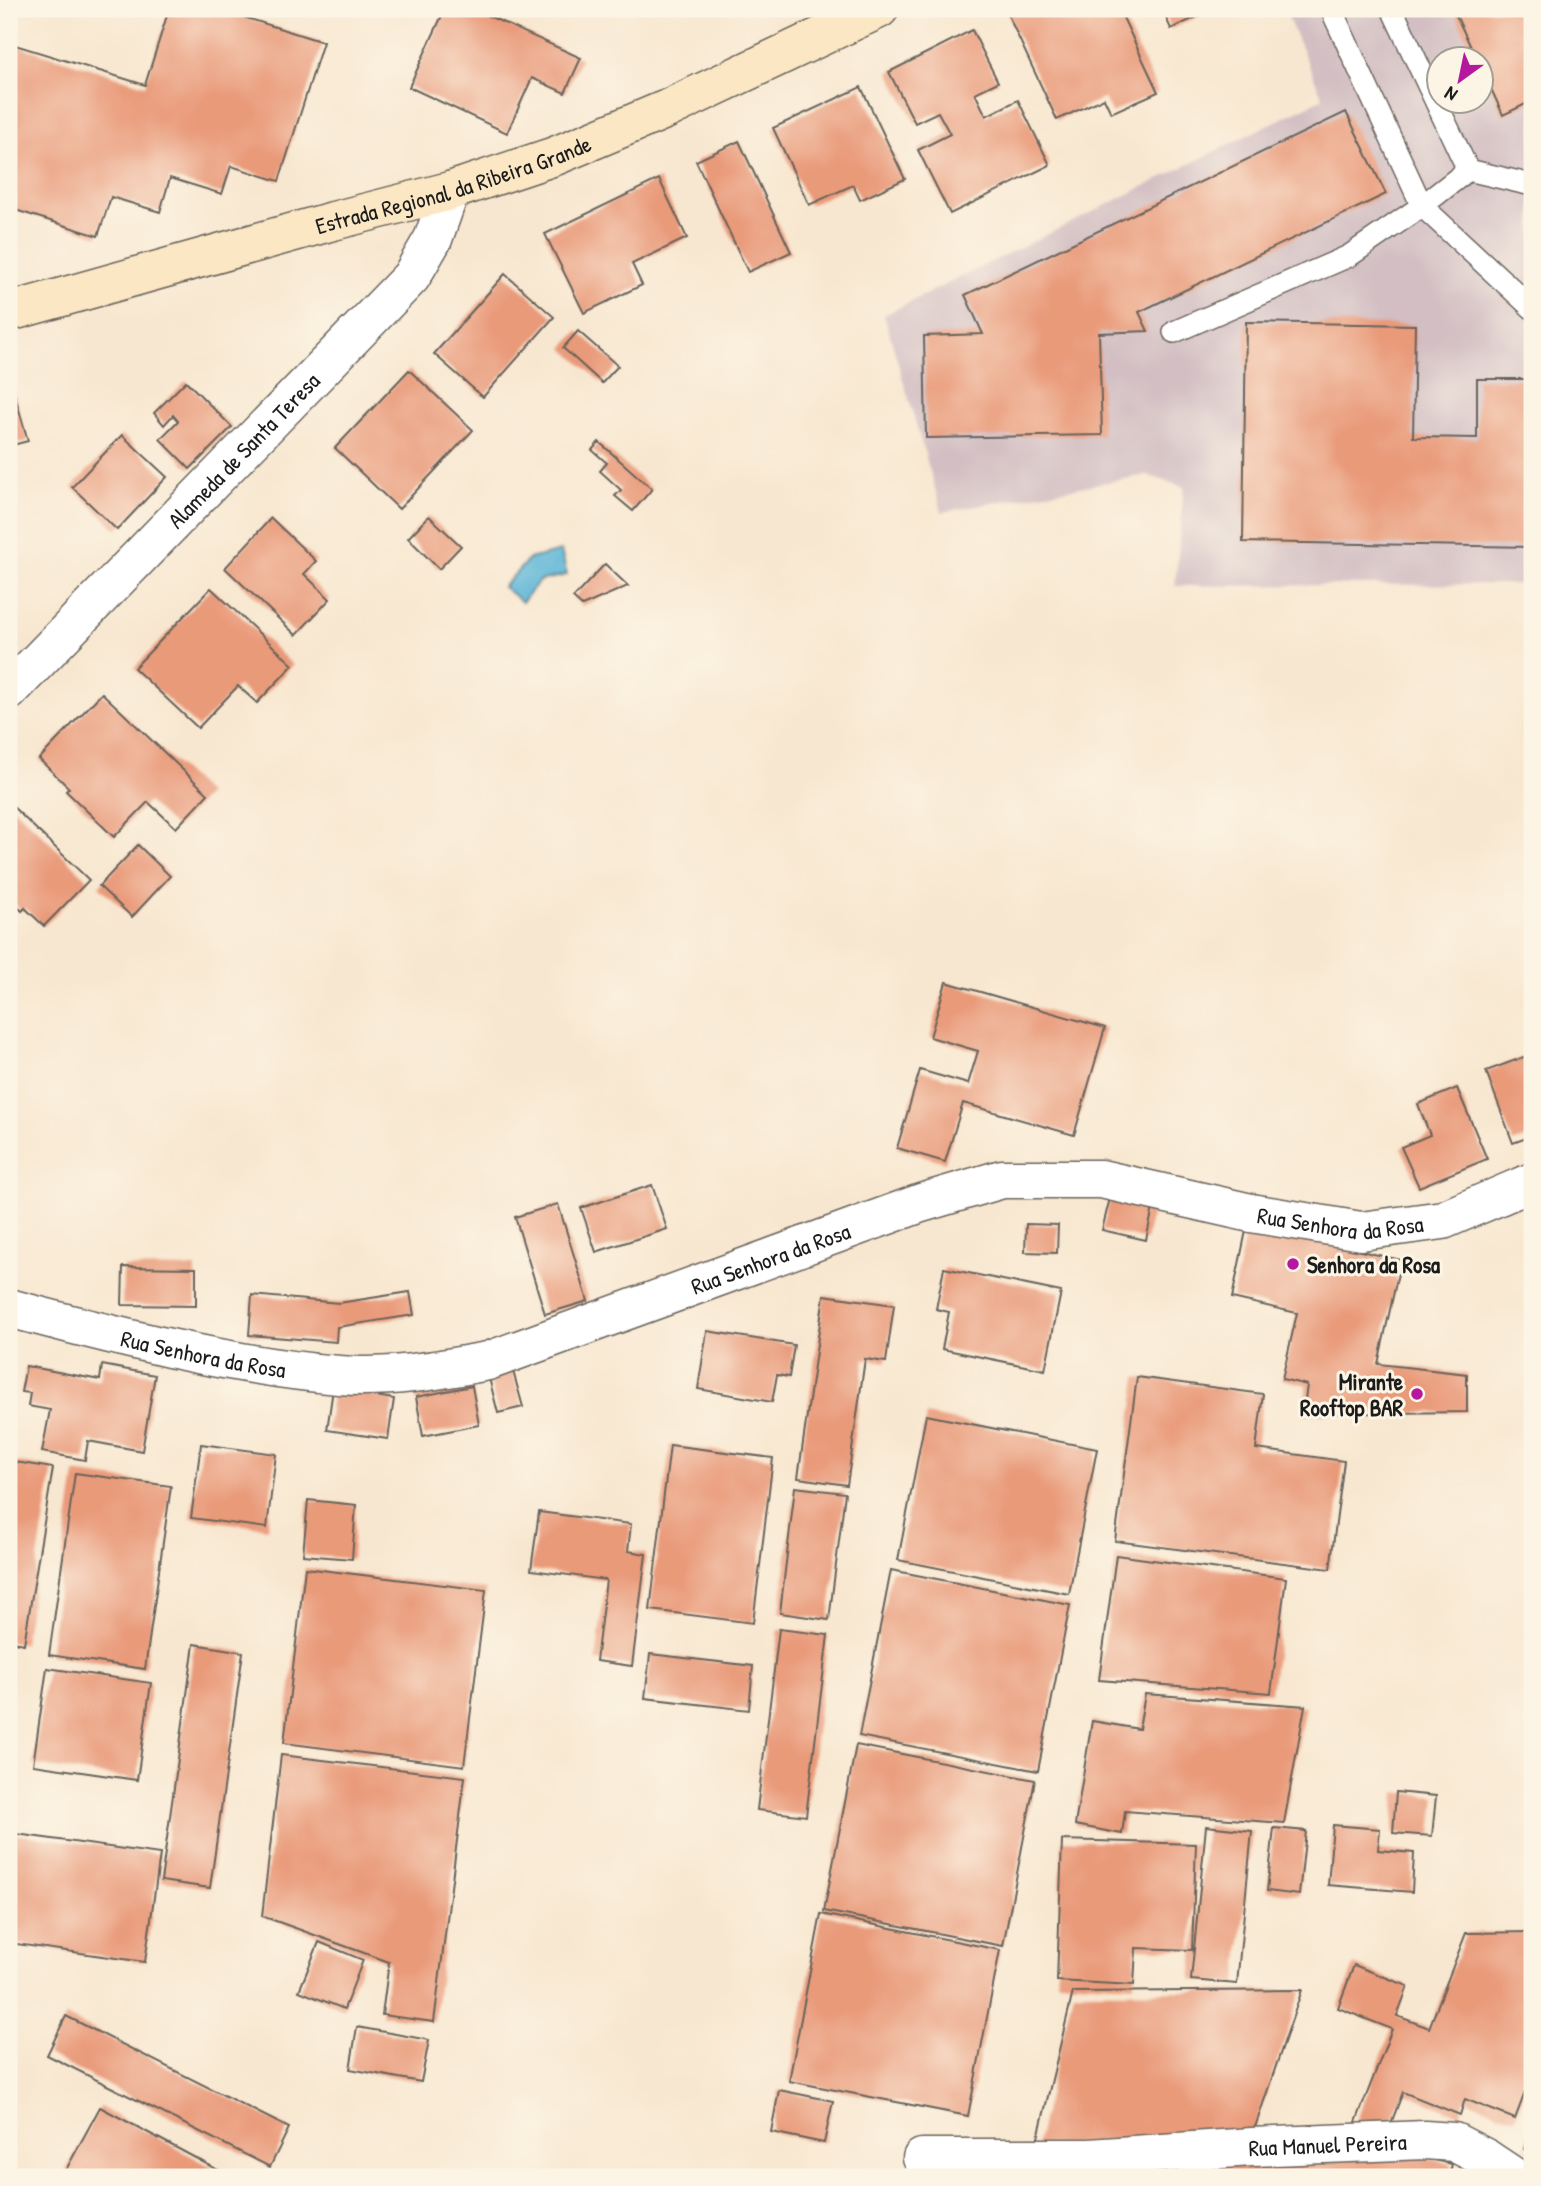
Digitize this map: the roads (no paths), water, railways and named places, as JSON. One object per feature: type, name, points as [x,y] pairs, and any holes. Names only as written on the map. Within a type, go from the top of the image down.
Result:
[{"type":"main road","name":"Estrada Regional da Ribeira Grande","points":[[9,312],[450,191],[555,156],[667,109],[879,9]]},
{"type":"street","name":"Alameda de Santa Teresa","points":[[9,691],[411,276],[433,239],[450,191]]},
{"type":"street","name":"Rua Senhora da Rosa","points":[[9,1308],[110,1335],[260,1364],[341,1375],[420,1374],[488,1362],[921,1203],[1002,1179],[1101,1179],[1251,1213],[1361,1231],[1443,1220],[1532,1182]]},
{"type":"street","name":"Rua Manuel Pereira","points":[[922,2158],[1089,2158],[1252,2147],[1425,2140],[1454,2142],[1488,2159],[1514,2177]]},
{"type":"lane","points":[[1331,9],[1422,205],[1532,308]]},
{"type":"lane","points":[[1392,9],[1468,170]]},
{"type":"lane","points":[[1174,332],[1349,256],[1468,170]]},
{"type":"lane","points":[[1468,170],[1532,185]]},
{"type":"water","points":[[561,551],[567,575],[539,581],[522,602],[503,587],[529,559]]},
{"type":"place","name":"Senhora da Rosa","points":[[1293,1264]]},
{"type":"place","name":"Mirante Rooftop BAR","points":[[1417,1394]]}]
